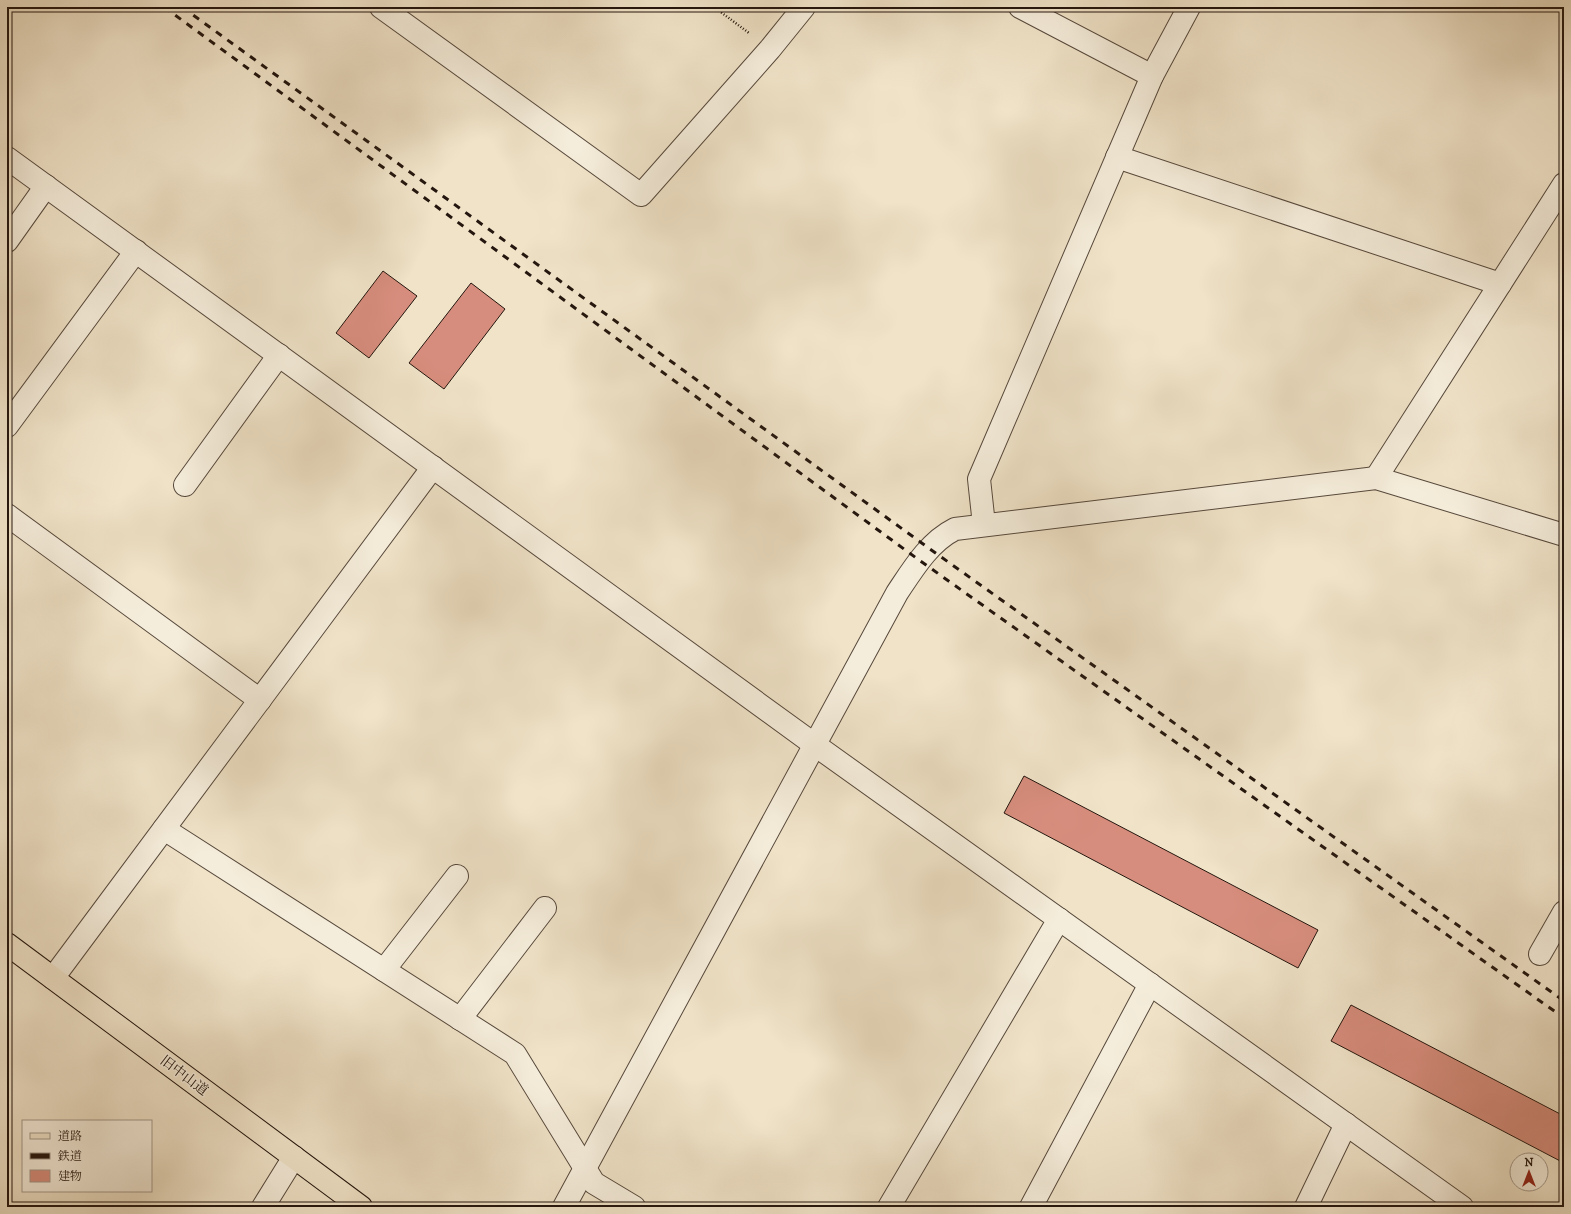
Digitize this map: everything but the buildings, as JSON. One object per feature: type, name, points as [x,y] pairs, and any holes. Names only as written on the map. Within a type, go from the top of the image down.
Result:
[{"type":"main road","name":"旧中山道","points":[[7,944],[361,1207]]},
{"type":"street","points":[[381,7],[641,195],[770,49],[804,7]]},
{"type":"street","points":[[1020,7],[1152,76]]},
{"type":"street","points":[[984,525],[979,479],[1152,76],[1189,7]]},
{"type":"street","points":[[1117,157],[1500,284]]},
{"type":"street","points":[[7,158],[816,745],[1346,1124],[1453,1204]]},
{"type":"street","points":[[1376,478],[1564,184]]},
{"type":"street","points":[[7,241],[46,186]]},
{"type":"street","points":[[7,426],[136,251]]},
{"type":"street","points":[[185,485],[279,355]]},
{"type":"street","points":[[53,978],[433,467]]},
{"type":"street","points":[[564,1207],[816,745],[897,593],[919,560],[947,533],[956,528],[1376,478],[1564,535]]},
{"type":"street","points":[[7,515],[260,700]]},
{"type":"street","points":[[164,829],[515,1054],[594,1183],[634,1207]]},
{"type":"street","points":[[384,970],[457,876]]},
{"type":"street","points":[[460,1019],[544,908]]},
{"type":"street","points":[[1540,954],[1564,912]]},
{"type":"street","points":[[889,1207],[1059,919]]},
{"type":"street","points":[[1031,1207],[1150,984]]},
{"type":"street","points":[[1306,1207],[1346,1124]]},
{"type":"street","points":[[263,1207],[294,1157]]},
{"type":"path","points":[[714,7],[770,49]]},
{"type":"railway","points":[[164,7],[919,560],[1564,1018]]},
{"type":"railway","points":[[182,7],[930,549],[1564,1001]]}]
